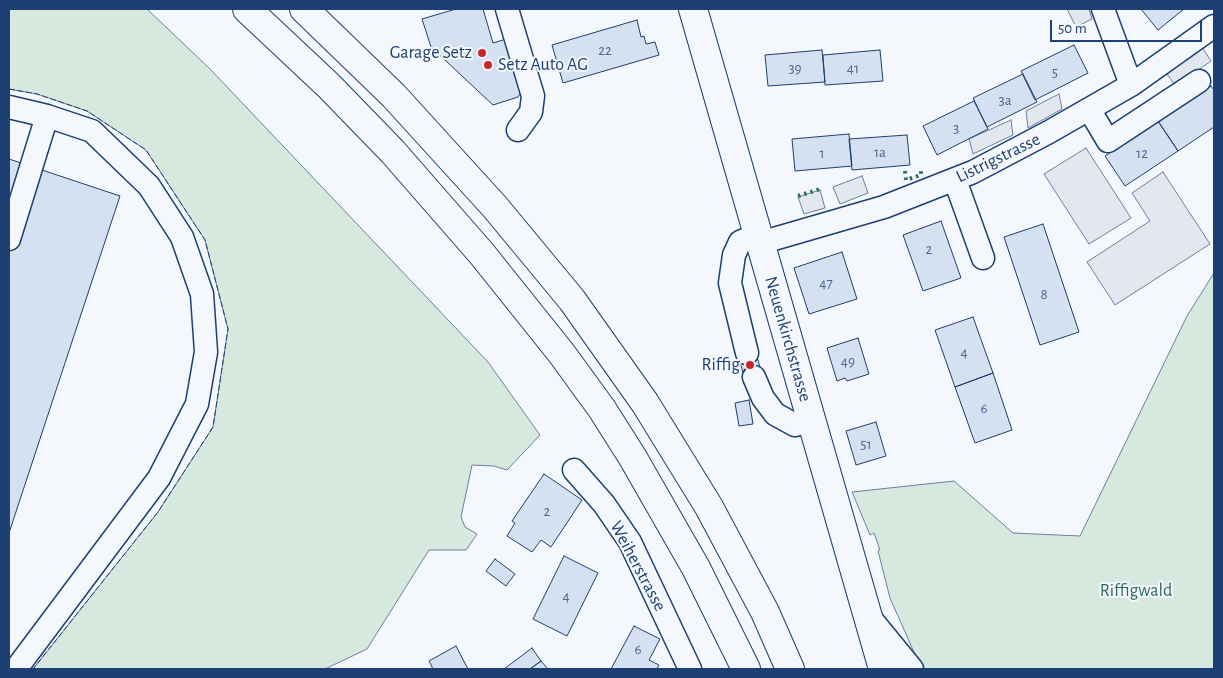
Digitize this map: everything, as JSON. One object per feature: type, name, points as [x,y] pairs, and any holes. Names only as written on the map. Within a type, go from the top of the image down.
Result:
[{"type":"main road","points":[[247,9],[329,86],[393,152],[482,254],[562,354],[602,408],[633,458],[696,568],[746,669]]},
{"type":"main road","points":[[304,9],[394,96],[495,207],[572,300],[645,403],[709,507],[765,612],[790,669]]},
{"type":"main road","name":"Neuenkirchstrasse","points":[[693,9],[883,669]]},
{"type":"street","points":[[508,9],[533,96],[531,112],[518,130]]},
{"type":"street","points":[[1103,9],[1131,85]]},
{"type":"street","name":"Listrigstrasse","points":[[747,353],[730,283],[734,255],[740,242],[759,239],[884,206],[955,180],[1000,159],[1089,109],[1211,35]]},
{"type":"street","points":[[1089,109],[1108,141],[1199,81]]},
{"type":"street","points":[[9,107],[46,116],[92,131],[149,186],[182,237],[202,294],[206,352],[197,404],[159,478],[16,669]]},
{"type":"street","points":[[9,238],[46,116]]},
{"type":"street","points":[[955,180],[983,258]]},
{"type":"street","points":[[754,377],[762,398],[776,414],[795,425],[811,420]]},
{"type":"street","name":"Weiherstrasse","points":[[574,470],[604,504],[630,542],[690,669]]},
{"type":"street","points":[[867,614],[912,669]]},
{"type":"green space","points":[[9,9],[147,9],[210,69],[488,362],[540,435],[507,470],[494,466],[472,465],[461,517],[465,527],[477,534],[466,550],[429,550],[367,649],[325,669],[33,669],[158,512],[213,427],[228,329],[205,240],[146,150],[87,111],[37,94],[9,89]]},
{"type":"green space","name":"Riffigwald","points":[[1214,273],[1214,669],[924,669],[913,650],[890,598],[878,551],[880,550],[874,533],[870,535],[852,492],[954,481],[1013,533],[1080,536],[1187,316]]},
{"type":"shaded area","points":[[1067,9],[1089,9],[1092,19],[1076,27]]},
{"type":"shaded area","points":[[1202,47],[1211,61],[1176,86],[1166,73]]},
{"type":"shaded area","points":[[1059,94],[1062,109],[1028,128],[1026,111]]},
{"type":"shaded area","points":[[1011,120],[1013,135],[973,154],[969,139]]},
{"type":"shaded area","points":[[1086,148],[1131,218],[1089,244],[1044,174]]},
{"type":"shaded area","points":[[1163,172],[1210,244],[1115,305],[1087,262],[1150,221],[1132,193]]},
{"type":"shaded area","points":[[862,176],[868,193],[840,204],[833,187]]},
{"type":"shaded area","points":[[820,190],[825,208],[804,214],[798,197]]},
{"type":"building","points":[[456,9],[483,9],[493,43],[506,39],[521,92],[518,97],[493,105],[431,47],[422,19]]},
{"type":"building","points":[[1141,9],[1184,9],[1158,30]]},
{"type":"building","points":[[637,20],[641,37],[644,36],[646,44],[655,42],[659,55],[563,83],[552,45]]},
{"type":"building","points":[[1074,45],[1088,73],[1035,100],[1021,71]]},
{"type":"building","points":[[822,50],[825,82],[768,86],[765,55]]},
{"type":"building","points":[[880,50],[883,81],[825,85],[823,55]]},
{"type":"building","points":[[1023,74],[1037,102],[987,127],[973,98]]},
{"type":"building","points":[[1211,86],[1214,90],[1214,127],[1178,151],[1158,121]]},
{"type":"building","points":[[974,101],[988,129],[937,155],[923,126]]},
{"type":"building","points":[[1158,121],[1178,151],[1125,186],[1105,156]]},
{"type":"building","points":[[849,134],[852,166],[795,171],[792,139]]},
{"type":"building","points":[[907,135],[910,165],[852,170],[849,139]]},
{"type":"building","points":[[9,159],[120,196],[9,533]]},
{"type":"building","points":[[941,221],[961,278],[923,291],[903,235]]},
{"type":"building","points":[[1043,224],[1079,332],[1040,345],[1004,237]]},
{"type":"building","points":[[842,252],[857,299],[809,314],[794,268]]},
{"type":"building","points":[[973,317],[993,373],[955,387],[935,330]]},
{"type":"building","points":[[858,338],[869,374],[847,381],[845,378],[837,381],[827,348]]},
{"type":"building","name":"Riffig","points":[[755,350],[762,374],[745,379],[738,356]]},
{"type":"building","points":[[993,373],[1012,430],[975,443],[955,387]]},
{"type":"building","points":[[749,400],[753,424],[739,426],[735,403]]},
{"type":"building","points":[[876,422],[886,456],[856,465],[846,431]]},
{"type":"building","points":[[544,474],[582,500],[551,547],[541,540],[532,552],[507,536],[515,523],[512,521]]},
{"type":"building","points":[[564,556],[598,573],[567,636],[533,619]]},
{"type":"building","points":[[495,559],[515,574],[506,586],[486,571]]},
{"type":"building","points":[[634,626],[660,639],[649,660],[659,665],[657,669],[611,669]]},
{"type":"building","points":[[456,646],[468,669],[433,669],[429,661]]},
{"type":"building","points":[[532,648],[541,661],[530,669],[504,669]]},
{"type":"building","points":[[541,661],[548,669],[530,669]]},
{"type":"hedge","points":[[905,171],[906,180],[921,175],[921,170]]},
{"type":"hedge","points":[[798,196],[820,189]]},
{"type":"fence","points":[[9,89],[37,94],[87,111],[146,150],[205,240],[228,329],[213,427],[158,512],[33,669]]},
{"type":"place","name":"Garage Setz","points":[[482,53]]},
{"type":"place","name":"Setz Auto AG","points":[[488,65]]},
{"type":"place","name":"Riffig","points":[[750,365]]}]
